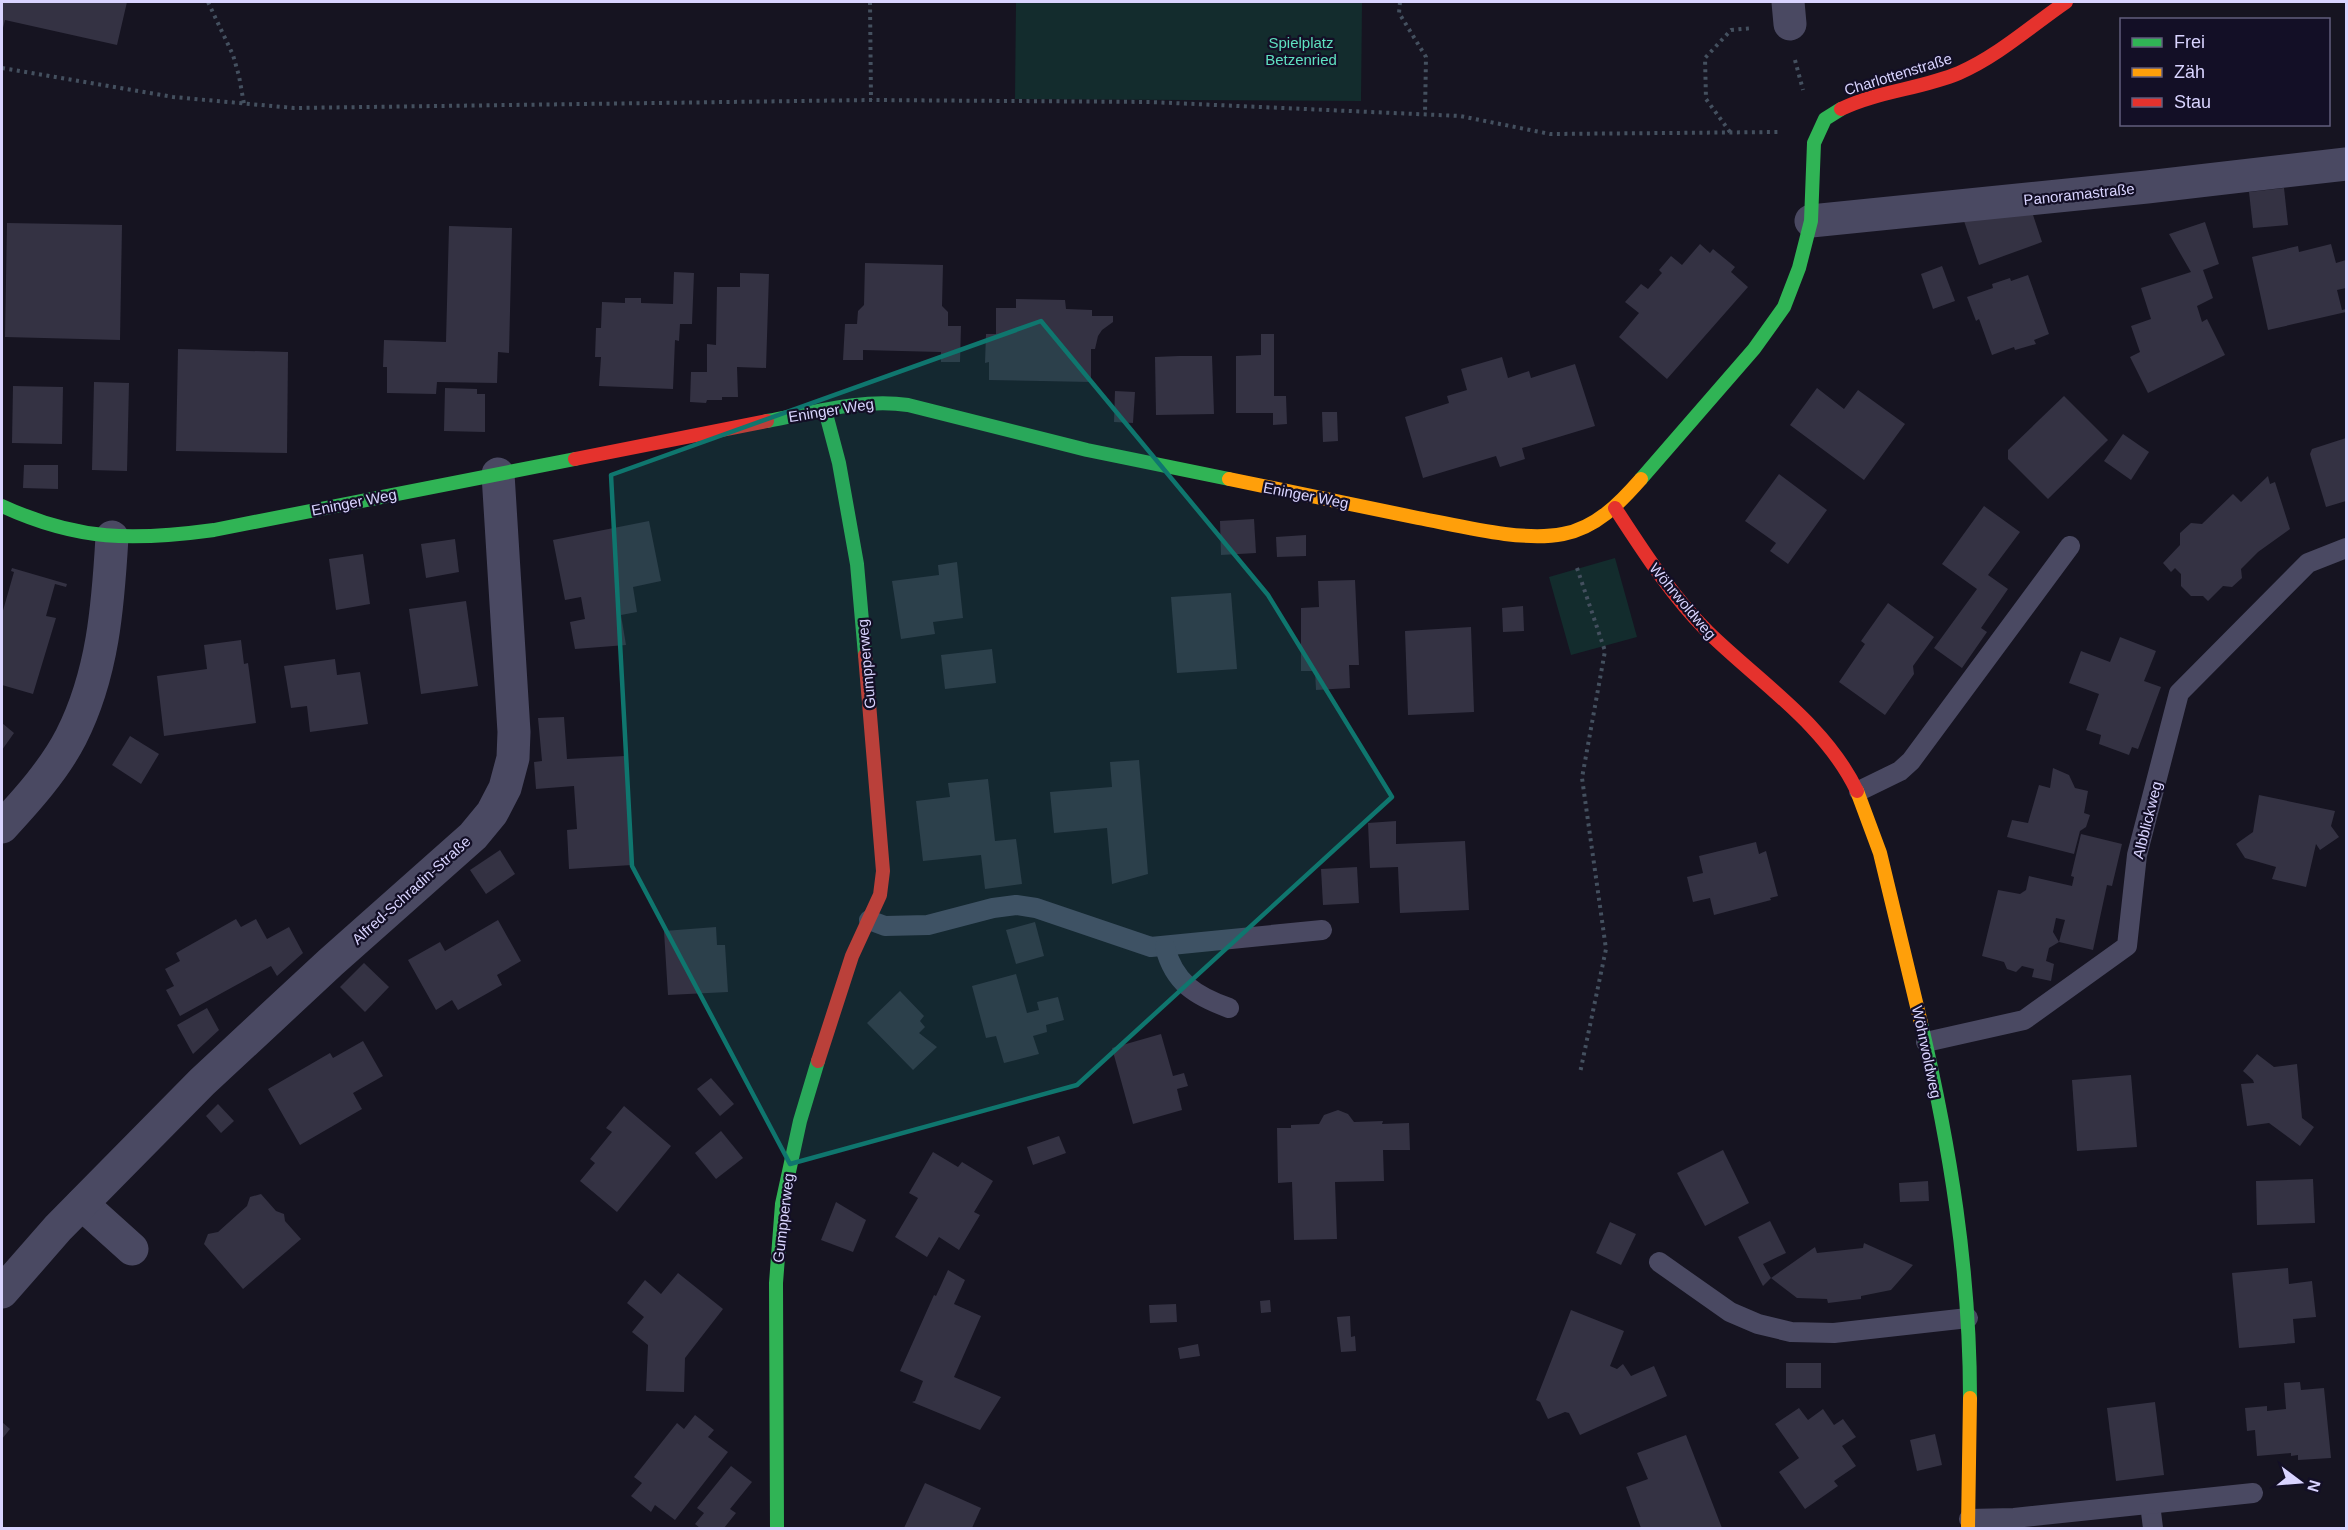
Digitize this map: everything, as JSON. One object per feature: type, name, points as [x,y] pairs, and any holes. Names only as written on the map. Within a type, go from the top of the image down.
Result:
[{"type":"street","name":"Charlottenstraße","points":[[1811,220],[1812,156],[1818,132],[1826,118],[1838,109],[1943,79],[1970,68],[2066,2]]},
{"type":"street","name":"Panoramastraße","points":[[1811,220],[2147,187],[2346,164]]},
{"type":"street","name":"Eninger Weg","points":[[2,506],[59,530],[112,537],[140,538],[204,532],[825,410],[878,403],[909,405],[1087,450],[1437,522],[1516,534],[1565,534],[1591,523],[1615,508],[1767,334],[1788,297],[1811,220]]},
{"type":"street","name":"Gumpperweg","points":[[777,1528],[776,1283],[782,1204],[800,1121],[852,956],[880,895],[883,871],[883,845],[857,564],[839,463],[825,410]]},
{"type":"street","name":"Alfred-Schradin-Straße","points":[[2,1292],[32,1255],[225,1059],[453,855],[492,813],[505,788],[513,758],[514,732],[498,474]]},
{"type":"street","name":"Wöhrwoldweg","points":[[1615,508],[1661,577],[1690,613],[1819,735],[1859,791],[1871,822],[1884,863],[1926,1042],[1964,1257],[1970,1390],[1968,1524]]},
{"type":"street","points":[[2,827],[44,778],[71,738],[90,693],[100,655],[107,611],[112,537]]},
{"type":"street","points":[[82,1204],[132,1249]]},
{"type":"lane","points":[[1859,791],[1900,771],[1911,761],[2070,546]]},
{"type":"lane","name":"Albblickweg","points":[[1926,1042],[2024,1020],[2127,946],[2137,855],[2179,693],[2308,563],[2346,548]]},
{"type":"lane","points":[[869,920],[885,926],[928,925],[993,908],[1016,905],[1036,908],[1137,944],[1165,947],[1322,930]]},
{"type":"lane","points":[[1165,947],[1167,958],[1178,978],[1198,995],[1229,1008]]},
{"type":"lane","points":[[1659,1262],[1730,1312],[1758,1324],[1791,1332],[1834,1333],[1968,1318]]},
{"type":"lane","name":"Wöhrwoldweg","points":[[1968,1524],[2253,1494]]},
{"type":"lane","points":[[2150,1504],[2153,1528]]},
{"type":"path","points":[[208,2],[233,55],[244,104]]},
{"type":"path","points":[[870,2],[871,100]]},
{"type":"path","points":[[1400,2],[1399,13],[1426,57],[1425,114]]},
{"type":"path","points":[[1730,132],[1706,99],[1705,58],[1731,30],[1789,13]]},
{"type":"path","points":[[1794,57],[1806,101]]},
{"type":"path","points":[[2,68],[173,97],[304,108],[871,100],[1150,102],[1460,116],[1550,134],[1818,132]]},
{"type":"path","points":[[1565,534],[1605,651],[1581,778],[1606,949],[1580,1073]]},
{"type":"highlighted area","points":[[1041,321],[1268,595],[1392,797],[1077,1085],[790,1164],[632,866],[611,475]]},
{"type":"green space","name":"Spielplatz Betzenried","points":[[1016,2],[1362,2],[1361,101],[1015,99]]},
{"type":"green space","points":[[1615,558],[1637,637],[1571,655],[1549,577]]},
{"type":"building","points":[[2,2],[127,2],[117,45],[5,20],[2,32]]},
{"type":"building","points":[[2284,188],[2288,225],[2253,228],[2249,192]]},
{"type":"building","points":[[2032,212],[2042,242],[1979,265],[1964,221]]},
{"type":"building","points":[[2205,222],[2219,264],[2203,270],[2213,298],[2197,306],[2202,322],[2207,319],[2225,355],[2148,393],[2130,357],[2140,352],[2131,326],[2151,319],[2141,288],[2191,272],[2169,234]]},
{"type":"building","points":[[7,223],[122,225],[120,340],[5,337]]},
{"type":"building","points":[[449,226],[512,228],[509,353],[498,352],[497,383],[437,382],[436,394],[387,393],[387,367],[383,367],[384,340],[446,342]]},
{"type":"building","points":[[1700,244],[1710,253],[1713,249],[1735,267],[1731,272],[1748,287],[1667,379],[1619,337],[1639,313],[1625,302],[1641,284],[1648,289],[1662,273],[1659,270],[1671,256],[1682,265]]},
{"type":"building","points":[[2331,244],[2336,263],[2346,260],[2346,288],[2337,290],[2342,310],[2346,309],[2346,312],[2268,330],[2252,257],[2298,246],[2299,252]]},
{"type":"building","points":[[865,263],[943,265],[942,306],[948,312],[948,326],[961,326],[960,362],[941,362],[941,352],[863,350],[863,360],[843,360],[845,324],[857,324],[858,311],[864,305]]},
{"type":"building","points":[[1942,266],[1955,301],[1933,309],[1921,274]]},
{"type":"building","points":[[674,272],[694,273],[692,324],[680,324],[679,341],[675,340],[673,389],[599,386],[601,357],[595,357],[596,328],[601,328],[602,302],[625,303],[625,298],[641,298],[641,303],[673,304]]},
{"type":"building","points":[[740,273],[769,274],[766,368],[737,367],[738,397],[722,397],[722,400],[707,400],[706,403],[690,402],[691,372],[707,372],[707,344],[716,345],[717,287],[740,287]]},
{"type":"building","points":[[2028,275],[2049,334],[2034,340],[2036,344],[2015,350],[2014,347],[1992,355],[1979,319],[1976,321],[1967,297],[1993,288],[1992,284]]},
{"type":"building","points":[[1016,299],[1065,300],[1066,309],[1092,310],[1092,316],[1113,316],[1113,322],[1098,336],[1095,349],[1091,349],[1091,382],[989,380],[989,362],[985,363],[986,334],[996,334],[996,308],[1016,308]]},
{"type":"building","points":[[1261,334],[1274,334],[1274,396],[1286,396],[1287,424],[1273,425],[1273,413],[1236,413],[1236,356],[1261,355]]},
{"type":"building","points":[[178,349],[288,352],[287,453],[176,451]]},
{"type":"building","points":[[1212,356],[1214,414],[1156,415],[1155,357]]},
{"type":"building","points":[[1502,357],[1508,378],[1529,371],[1531,378],[1575,364],[1595,426],[1522,448],[1525,459],[1500,467],[1496,456],[1423,478],[1405,417],[1449,403],[1447,396],[1467,390],[1461,369]]},
{"type":"building","points":[[94,382],[129,383],[127,471],[92,470]]},
{"type":"building","points":[[13,386],[63,387],[62,444],[12,443]]},
{"type":"building","points":[[445,388],[477,389],[477,394],[485,394],[485,432],[444,431]]},
{"type":"building","points":[[1817,388],[1844,409],[1858,390],[1905,424],[1864,480],[1790,425]]},
{"type":"building","points":[[1115,391],[1135,392],[1133,423],[1114,422]]},
{"type":"building","points":[[2064,396],[2108,440],[2048,499],[2008,459],[2008,450]]},
{"type":"building","points":[[1322,412],[1337,412],[1338,441],[1323,442]]},
{"type":"building","points":[[2123,434],[2149,452],[2131,480],[2104,461]]},
{"type":"building","points":[[2346,438],[2346,501],[2326,507],[2310,454],[2312,449]]},
{"type":"building","points":[[24,465],[58,465],[58,489],[23,488]]},
{"type":"building","points":[[1779,474],[1827,510],[1788,564],[1770,551],[1776,543],[1745,521]]},
{"type":"building","points":[[2268,476],[2270,484],[2275,482],[2290,529],[2258,552],[2241,569],[2242,578],[2232,587],[2223,586],[2208,601],[2203,596],[2191,596],[2181,586],[2181,574],[2175,568],[2171,572],[2163,563],[2180,545],[2180,533],[2191,523],[2202,524],[2233,494],[2241,502]]},
{"type":"building","points":[[1984,506],[2020,532],[1988,575],[2008,589],[1981,628],[1987,632],[1962,668],[1934,648],[1977,589],[1942,564]]},
{"type":"building","points":[[1254,519],[1256,553],[1221,555],[1220,521]]},
{"type":"building","points":[[649,521],[661,581],[633,587],[637,612],[621,615],[626,645],[575,649],[570,622],[585,619],[581,597],[565,600],[553,540]]},
{"type":"building","points":[[1306,535],[1306,556],[1277,557],[1276,537]]},
{"type":"building","points":[[455,539],[459,572],[426,578],[421,544]]},
{"type":"building","points":[[363,554],[370,604],[336,610],[329,559]]},
{"type":"building","points":[[957,562],[963,618],[933,622],[935,634],[901,639],[892,581],[939,575],[938,565]]},
{"type":"building","points":[[12,568],[67,584],[66,587],[55,584],[46,616],[56,618],[33,694],[2,685],[2,614],[14,572],[11,571]]},
{"type":"building","points":[[1355,580],[1359,665],[1349,665],[1350,688],[1316,690],[1315,671],[1301,671],[1301,608],[1319,607],[1318,581]]},
{"type":"building","points":[[1231,593],[1237,669],[1177,673],[1171,597]]},
{"type":"building","points":[[466,601],[478,686],[421,694],[409,609]]},
{"type":"building","points":[[1888,603],[1934,637],[1913,666],[1914,674],[1885,715],[1839,682],[1865,644],[1861,641]]},
{"type":"building","points":[[1523,606],[1524,631],[1503,632],[1502,608]]},
{"type":"building","points":[[1471,627],[1474,712],[1408,715],[1405,631]]},
{"type":"building","points":[[2120,637],[2156,651],[2144,681],[2161,687],[2138,749],[2132,747],[2129,755],[2099,744],[2101,735],[2086,730],[2099,694],[2069,683],[2081,651],[2110,662]]},
{"type":"building","points":[[241,640],[244,664],[248,663],[256,723],[164,736],[157,676],[207,669],[204,645]]},
{"type":"building","points":[[992,649],[996,683],[945,689],[941,655]]},
{"type":"building","points":[[335,659],[337,675],[360,672],[368,724],[310,732],[307,706],[291,708],[284,666]]},
{"type":"building","points":[[564,717],[567,759],[625,756],[632,865],[569,869],[567,830],[577,829],[574,786],[536,789],[534,762],[542,761],[538,718]]},
{"type":"building","points":[[2,723],[14,733],[2,750]]},
{"type":"building","points":[[130,736],[159,754],[141,784],[112,765]]},
{"type":"building","points":[[1139,760],[1148,874],[1112,884],[1107,828],[1054,833],[1050,792],[1112,787],[1110,762]]},
{"type":"building","points":[[2053,768],[2069,775],[2075,788],[2088,791],[2084,813],[2090,815],[2086,827],[2080,831],[2074,854],[2007,837],[2012,820],[2028,823],[2039,785],[2050,788]]},
{"type":"building","points":[[988,779],[995,841],[1016,839],[1022,884],[985,889],[981,855],[923,861],[916,801],[950,797],[948,783]]},
{"type":"building","points":[[2259,795],[2335,811],[2331,826],[2339,837],[2320,850],[2316,844],[2306,887],[2272,879],[2276,867],[2245,858],[2236,844],[2253,832]]},
{"type":"building","points":[[1396,821],[1396,844],[1465,841],[1469,910],[1400,913],[1398,867],[1370,868],[1368,823]]},
{"type":"building","points":[[2081,834],[2122,844],[2112,886],[2107,885],[2093,950],[2059,942],[2049,948],[2046,961],[2054,964],[2051,981],[2032,977],[2034,969],[2022,966],[2016,972],[2007,969],[2004,962],[1982,956],[1998,890],[2020,894],[2026,890],[2029,876],[2072,886],[2074,877],[2071,876]],"holes":[[[2056,918],[2065,920],[2059,942],[2053,932]]]},
{"type":"building","points":[[1756,842],[1759,854],[1766,851],[1778,896],[1770,898],[1771,900],[1714,915],[1710,898],[1693,902],[1687,877],[1703,873],[1699,856]]},
{"type":"building","points":[[500,850],[515,874],[486,894],[470,870]]},
{"type":"building","points":[[1357,867],[1359,903],[1323,905],[1321,869]]},
{"type":"building","points":[[236,919],[241,927],[256,919],[267,939],[289,927],[303,953],[277,976],[271,966],[180,1016],[166,990],[174,986],[165,969],[180,961],[176,953]]},
{"type":"building","points":[[498,920],[521,961],[497,975],[502,985],[458,1010],[452,1000],[436,1010],[408,960],[440,942],[445,951]]},
{"type":"building","points":[[1035,922],[1044,956],[1016,964],[1006,930]]},
{"type":"building","points":[[716,927],[717,945],[725,945],[728,992],[668,995],[664,931]]},
{"type":"building","points":[[364,963],[389,987],[365,1012],[340,987]]},
{"type":"building","points":[[1016,974],[1027,1013],[1039,1010],[1037,1002],[1058,997],[1064,1020],[1046,1025],[1047,1032],[1033,1036],[1039,1054],[1004,1063],[996,1036],[986,1038],[972,986]]},
{"type":"building","points":[[900,991],[924,1016],[920,1021],[925,1027],[919,1033],[937,1047],[913,1070],[867,1023]]},
{"type":"building","points":[[207,1008],[219,1030],[193,1054],[177,1025]]},
{"type":"building","points":[[1161,1034],[1173,1076],[1184,1073],[1188,1086],[1177,1089],[1182,1110],[1133,1124],[1112,1048]]},
{"type":"building","points":[[363,1041],[383,1076],[353,1093],[362,1109],[300,1145],[268,1089],[330,1053],[333,1058]]},
{"type":"building","points":[[2257,1054],[2274,1067],[2297,1064],[2302,1118],[2314,1127],[2300,1146],[2269,1123],[2247,1126],[2241,1084],[2254,1083],[2243,1071]]},
{"type":"building","points":[[2131,1075],[2137,1147],[2077,1151],[2072,1080]]},
{"type":"building","points":[[711,1078],[734,1104],[720,1116],[697,1089]]},
{"type":"building","points":[[218,1104],[234,1121],[221,1133],[206,1116]]},
{"type":"building","points":[[624,1106],[671,1146],[617,1212],[580,1181],[595,1163],[590,1159],[612,1132],[606,1128]]},
{"type":"building","points":[[1338,1110],[1348,1114],[1354,1122],[1409,1123],[1410,1150],[1383,1150],[1384,1181],[1335,1182],[1337,1239],[1294,1240],[1292,1182],[1278,1183],[1277,1128],[1319,1124],[1324,1115]]},
{"type":"building","points":[[721,1131],[743,1158],[716,1179],[695,1153]]},
{"type":"building","points":[[1059,1136],[1066,1153],[1033,1165],[1027,1147]]},
{"type":"building","points":[[1723,1150],[1749,1203],[1705,1226],[1677,1173]]},
{"type":"building","points":[[933,1152],[958,1167],[962,1162],[993,1181],[974,1212],[980,1215],[959,1250],[939,1237],[927,1257],[895,1237],[918,1198],[909,1193]]},
{"type":"building","points":[[2313,1179],[2315,1223],[2257,1225],[2256,1181]]},
{"type":"building","points":[[1928,1181],[1929,1201],[1900,1202],[1899,1183]]},
{"type":"building","points":[[261,1194],[276,1211],[284,1214],[285,1221],[301,1239],[243,1289],[204,1244],[208,1234],[218,1232],[247,1206],[250,1197]]},
{"type":"building","points":[[836,1202],[866,1220],[853,1252],[821,1240]]},
{"type":"building","points":[[1770,1221],[1786,1253],[1763,1264],[1771,1278],[1763,1286],[1738,1237]]},
{"type":"building","points":[[1610,1222],[1636,1234],[1621,1265],[1596,1253]]},
{"type":"building","points":[[1864,1243],[1913,1265],[1891,1290],[1861,1296],[1861,1299],[1828,1303],[1827,1299],[1797,1298],[1771,1278],[1815,1247],[1817,1253],[1863,1248]]},
{"type":"building","points":[[2288,1268],[2289,1284],[2312,1281],[2316,1317],[2293,1319],[2295,1343],[2239,1348],[2232,1273]]},
{"type":"building","points":[[948,1270],[965,1280],[954,1304],[981,1316],[954,1377],[1001,1397],[980,1430],[912,1402],[915,1401],[923,1381],[900,1371],[934,1295],[936,1296]]},
{"type":"building","points":[[678,1273],[723,1309],[685,1358],[684,1392],[646,1391],[648,1345],[632,1332],[644,1317],[627,1303],[645,1280],[661,1294]]},
{"type":"building","points":[[1270,1300],[1271,1312],[1261,1313],[1260,1301]]},
{"type":"building","points":[[1176,1304],[1177,1322],[1150,1323],[1149,1305]]},
{"type":"building","points":[[1571,1310],[1624,1331],[1610,1366],[1617,1369],[1623,1364],[1631,1376],[1654,1366],[1667,1396],[1580,1435],[1569,1413],[1565,1412],[1548,1419],[1540,1402],[1536,1400]]},
{"type":"building","points":[[1350,1316],[1351,1337],[1355,1336],[1356,1351],[1341,1352],[1337,1317]]},
{"type":"building","points":[[1198,1344],[1200,1356],[1180,1359],[1178,1348]]},
{"type":"building","points":[[1786,1363],[1821,1363],[1821,1388],[1786,1388]]},
{"type":"building","points":[[2300,1382],[2301,1390],[2324,1388],[2331,1458],[2298,1460],[2298,1455],[2291,1456],[2291,1453],[2257,1456],[2255,1430],[2247,1431],[2245,1408],[2267,1406],[2267,1411],[2286,1409],[2284,1383]]},
{"type":"building","points":[[2155,1402],[2164,1475],[2116,1481],[2107,1408]]},
{"type":"building","points":[[1799,1408],[1808,1420],[1823,1409],[1834,1425],[1843,1419],[1856,1437],[1842,1446],[1856,1466],[1834,1481],[1838,1486],[1805,1509],[1779,1472],[1799,1458],[1775,1424]]},
{"type":"building","points":[[695,1415],[714,1430],[708,1437],[728,1452],[675,1520],[655,1505],[651,1512],[631,1496],[642,1483],[634,1477],[677,1423],[684,1429]]},
{"type":"building","points":[[2,1422],[10,1429],[2,1439]]},
{"type":"building","points":[[1935,1434],[1942,1465],[1917,1471],[1910,1440]]},
{"type":"building","points":[[1686,1435],[1722,1528],[1641,1528],[1626,1487],[1648,1479],[1637,1453]]},
{"type":"building","points":[[731,1466],[752,1482],[730,1509],[736,1513],[724,1528],[700,1528],[695,1524],[704,1513],[697,1508]]},
{"type":"building","points":[[925,1483],[981,1508],[972,1528],[904,1528]]},
{"type":"traffic: fast","points":[[1641,479],[1754,349],[1784,307],[1799,268],[1811,221],[1814,143],[1825,119],[1841,109]]},
{"type":"traffic: fast","points":[[767,421],[855,405],[873,403],[908,405],[1087,450],[1229,479]]},
{"type":"traffic: fast","points":[[825,410],[839,463],[857,564],[865,655]]},
{"type":"traffic: fast","points":[[2,506],[30,518],[81,532],[131,536],[185,534],[575,459]]},
{"type":"traffic: fast","points":[[1921,1023],[1941,1116],[1956,1209],[1966,1303],[1970,1398]]},
{"type":"traffic: fast","points":[[777,1528],[776,1283],[782,1204],[800,1121],[818,1061]]},
{"type":"traffic: slow","points":[[1229,479],[1472,529],[1529,536],[1563,534],[1586,526],[1616,505],[1641,479]]},
{"type":"traffic: slow","points":[[1857,791],[1880,853],[1921,1023]]},
{"type":"traffic: slow","points":[[1968,1528],[1970,1398]]},
{"type":"traffic: jam","points":[[1841,109],[1870,98],[1959,73],[2001,49],[2066,2]]},
{"type":"traffic: jam","points":[[575,459],[767,421]]},
{"type":"traffic: jam","points":[[1615,508],[1682,603],[1708,632],[1809,724],[1844,767],[1857,791]]},
{"type":"traffic: jam","points":[[818,1061],[852,956],[880,895],[883,871],[865,655]]}]
